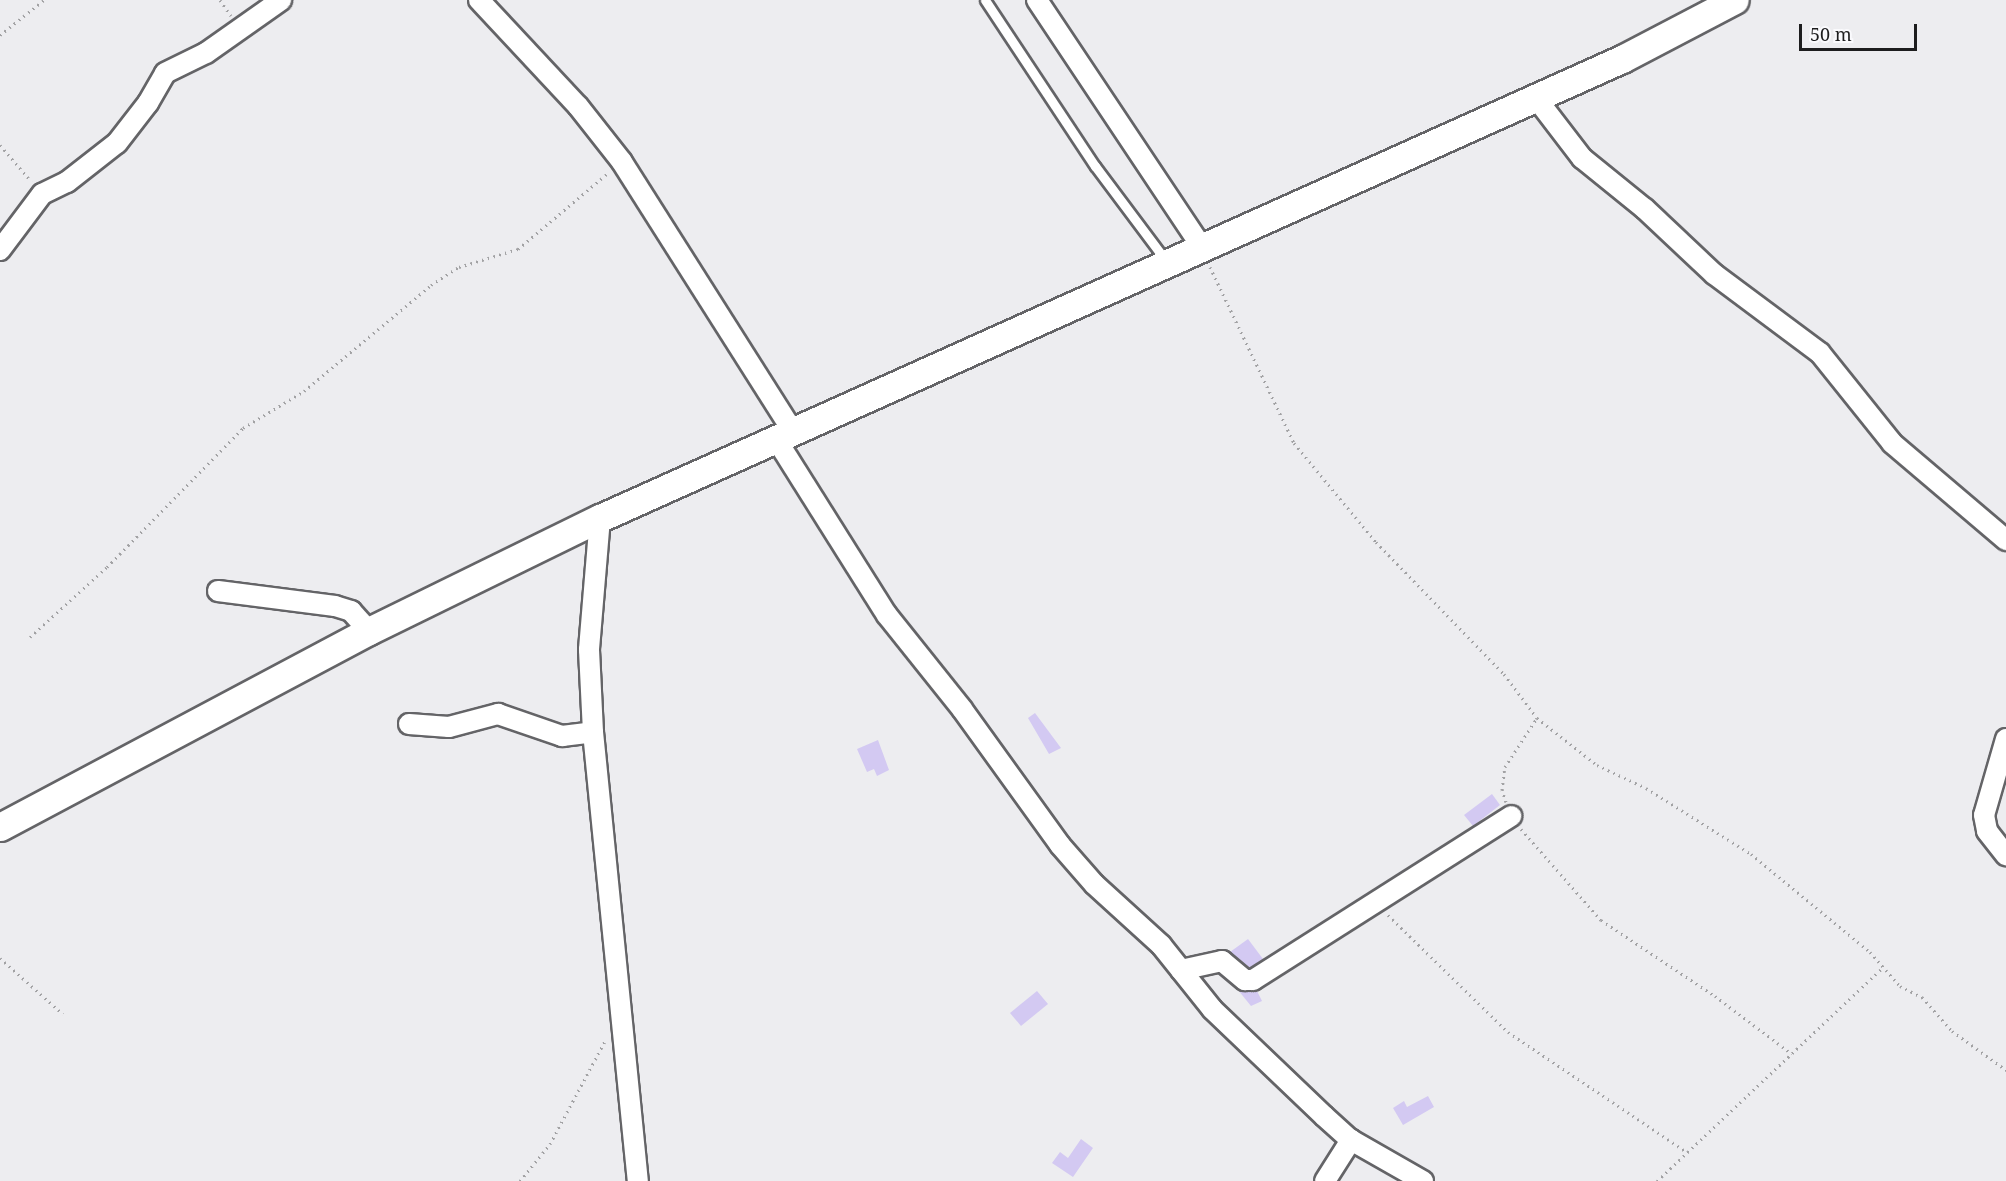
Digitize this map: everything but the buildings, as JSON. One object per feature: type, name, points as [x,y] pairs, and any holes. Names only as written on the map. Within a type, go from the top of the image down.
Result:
[{"type":"street","points":[[0,250],[42,194],[67,182],[117,143],[148,103],[165,73],[206,53],[281,0]]},
{"type":"street","points":[[479,0],[578,106],[622,162],[785,435],[887,615],[974,726],[1060,845],[1095,884],[1161,945],[1212,1009],[1351,1140],[1423,1181]]},
{"type":"street","points":[[1037,0],[1201,246]]},
{"type":"street","points":[[0,826],[369,631],[600,518],[1166,261],[1622,59],[1735,0]]},
{"type":"street","points":[[1536,98],[1581,158],[1730,287],[1820,353],[1892,443],[2006,540]]},
{"type":"street","points":[[600,518],[589,650],[593,732],[638,1181]]},
{"type":"street","points":[[218,591],[335,606],[351,611],[369,631]]},
{"type":"street","points":[[409,724],[449,727],[498,714],[562,736],[593,732]]},
{"type":"street","points":[[2006,739],[1984,815],[1987,831],[2006,855]]},
{"type":"street","points":[[1181,970],[1222,961],[1245,980],[1253,981],[1511,816]]},
{"type":"street","points":[[1325,1181],[1351,1140]]},
{"type":"lane","points":[[985,0],[1095,166],[1166,261]]},
{"type":"path","points":[[0,35],[44,0]]},
{"type":"path","points":[[0,145],[42,194]]},
{"type":"path","points":[[30,638],[107,567],[243,428],[304,391],[431,285],[459,267],[518,249],[622,162]]},
{"type":"path","points":[[1201,246],[1253,363],[1294,443],[1376,542],[1504,674],[1537,718],[1590,760],[1647,788],[1751,854],[1810,900],[1900,986],[1931,1005],[1952,1031],[2006,1070]]},
{"type":"path","points":[[1537,718],[1505,767],[1502,790],[1511,816],[1601,920],[1715,996],[1792,1054]]},
{"type":"path","points":[[1377,903],[1508,1032],[1686,1151]]},
{"type":"path","points":[[0,958],[63,1014]]},
{"type":"path","points":[[1657,1181],[1882,967]]},
{"type":"path","points":[[519,1181],[550,1143],[593,1060],[621,1018]]}]
